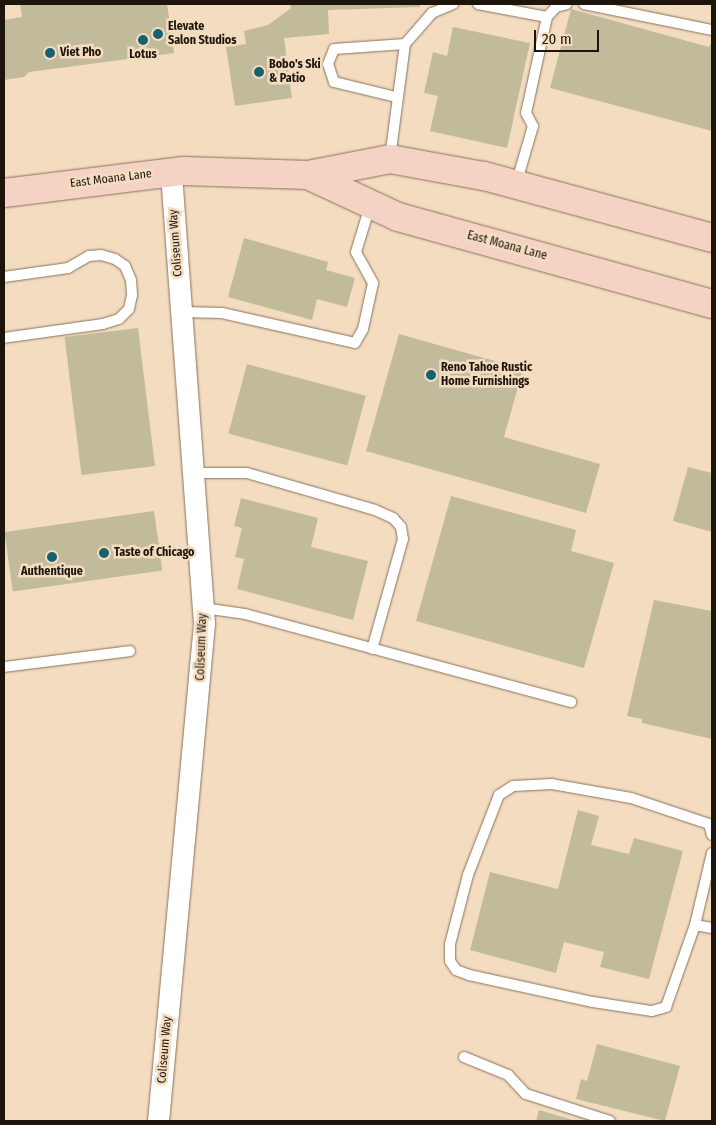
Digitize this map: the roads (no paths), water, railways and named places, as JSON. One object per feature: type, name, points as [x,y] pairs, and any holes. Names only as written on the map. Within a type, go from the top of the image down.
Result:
[{"type":"main road","name":"East Moana Lane","points":[[4,193],[171,172],[308,175],[390,160],[453,169],[516,184],[712,238]]},
{"type":"main road","name":"East Moana Lane","points":[[308,175],[370,205],[415,222],[712,304]]},
{"type":"street","name":"Coliseum Way","points":[[158,1121],[203,655],[203,608],[171,172]]},
{"type":"lane","points":[[390,160],[396,97],[405,44],[432,13],[453,4]]},
{"type":"lane","points":[[478,4],[547,18]]},
{"type":"lane","points":[[516,184],[533,126],[526,113],[547,18],[556,7],[568,4]]},
{"type":"lane","points":[[584,4],[712,30]]},
{"type":"lane","points":[[396,97],[334,82],[328,64],[334,50],[405,44]]},
{"type":"lane","points":[[181,312],[222,313],[355,343],[363,329],[373,283],[356,252],[370,205]]},
{"type":"lane","points":[[4,277],[68,268],[89,256],[115,259],[125,266],[131,280],[129,309],[119,319],[103,324],[4,338]]},
{"type":"lane","points":[[193,473],[247,473],[375,510],[392,518],[401,528],[403,539],[372,649]]},
{"type":"lane","points":[[203,608],[245,614],[571,702]]},
{"type":"lane","points":[[4,666],[130,651]]},
{"type":"lane","points":[[712,835],[709,824],[631,798],[552,784],[513,786],[499,795],[468,875],[450,944],[450,961],[456,970],[469,975],[652,1012],[666,1007],[695,925],[712,853]]},
{"type":"lane","points":[[695,925],[712,928]]},
{"type":"lane","points":[[464,1057],[508,1074],[526,1094],[610,1121]]},
{"type":"place","name":"Elevate Salon Studios","points":[[158,34]]},
{"type":"place","name":"Lotus","points":[[143,40]]},
{"type":"place","name":"Viet Pho","points":[[50,53]]},
{"type":"place","name":"Bobo's Ski & Patio","points":[[259,72]]},
{"type":"place","name":"Reno Tahoe Rustic Home Furnishings","points":[[431,375]]},
{"type":"place","name":"Taste of Chicago","points":[[104,553]]},
{"type":"place","name":"Authentique","points":[[52,557]]}]
